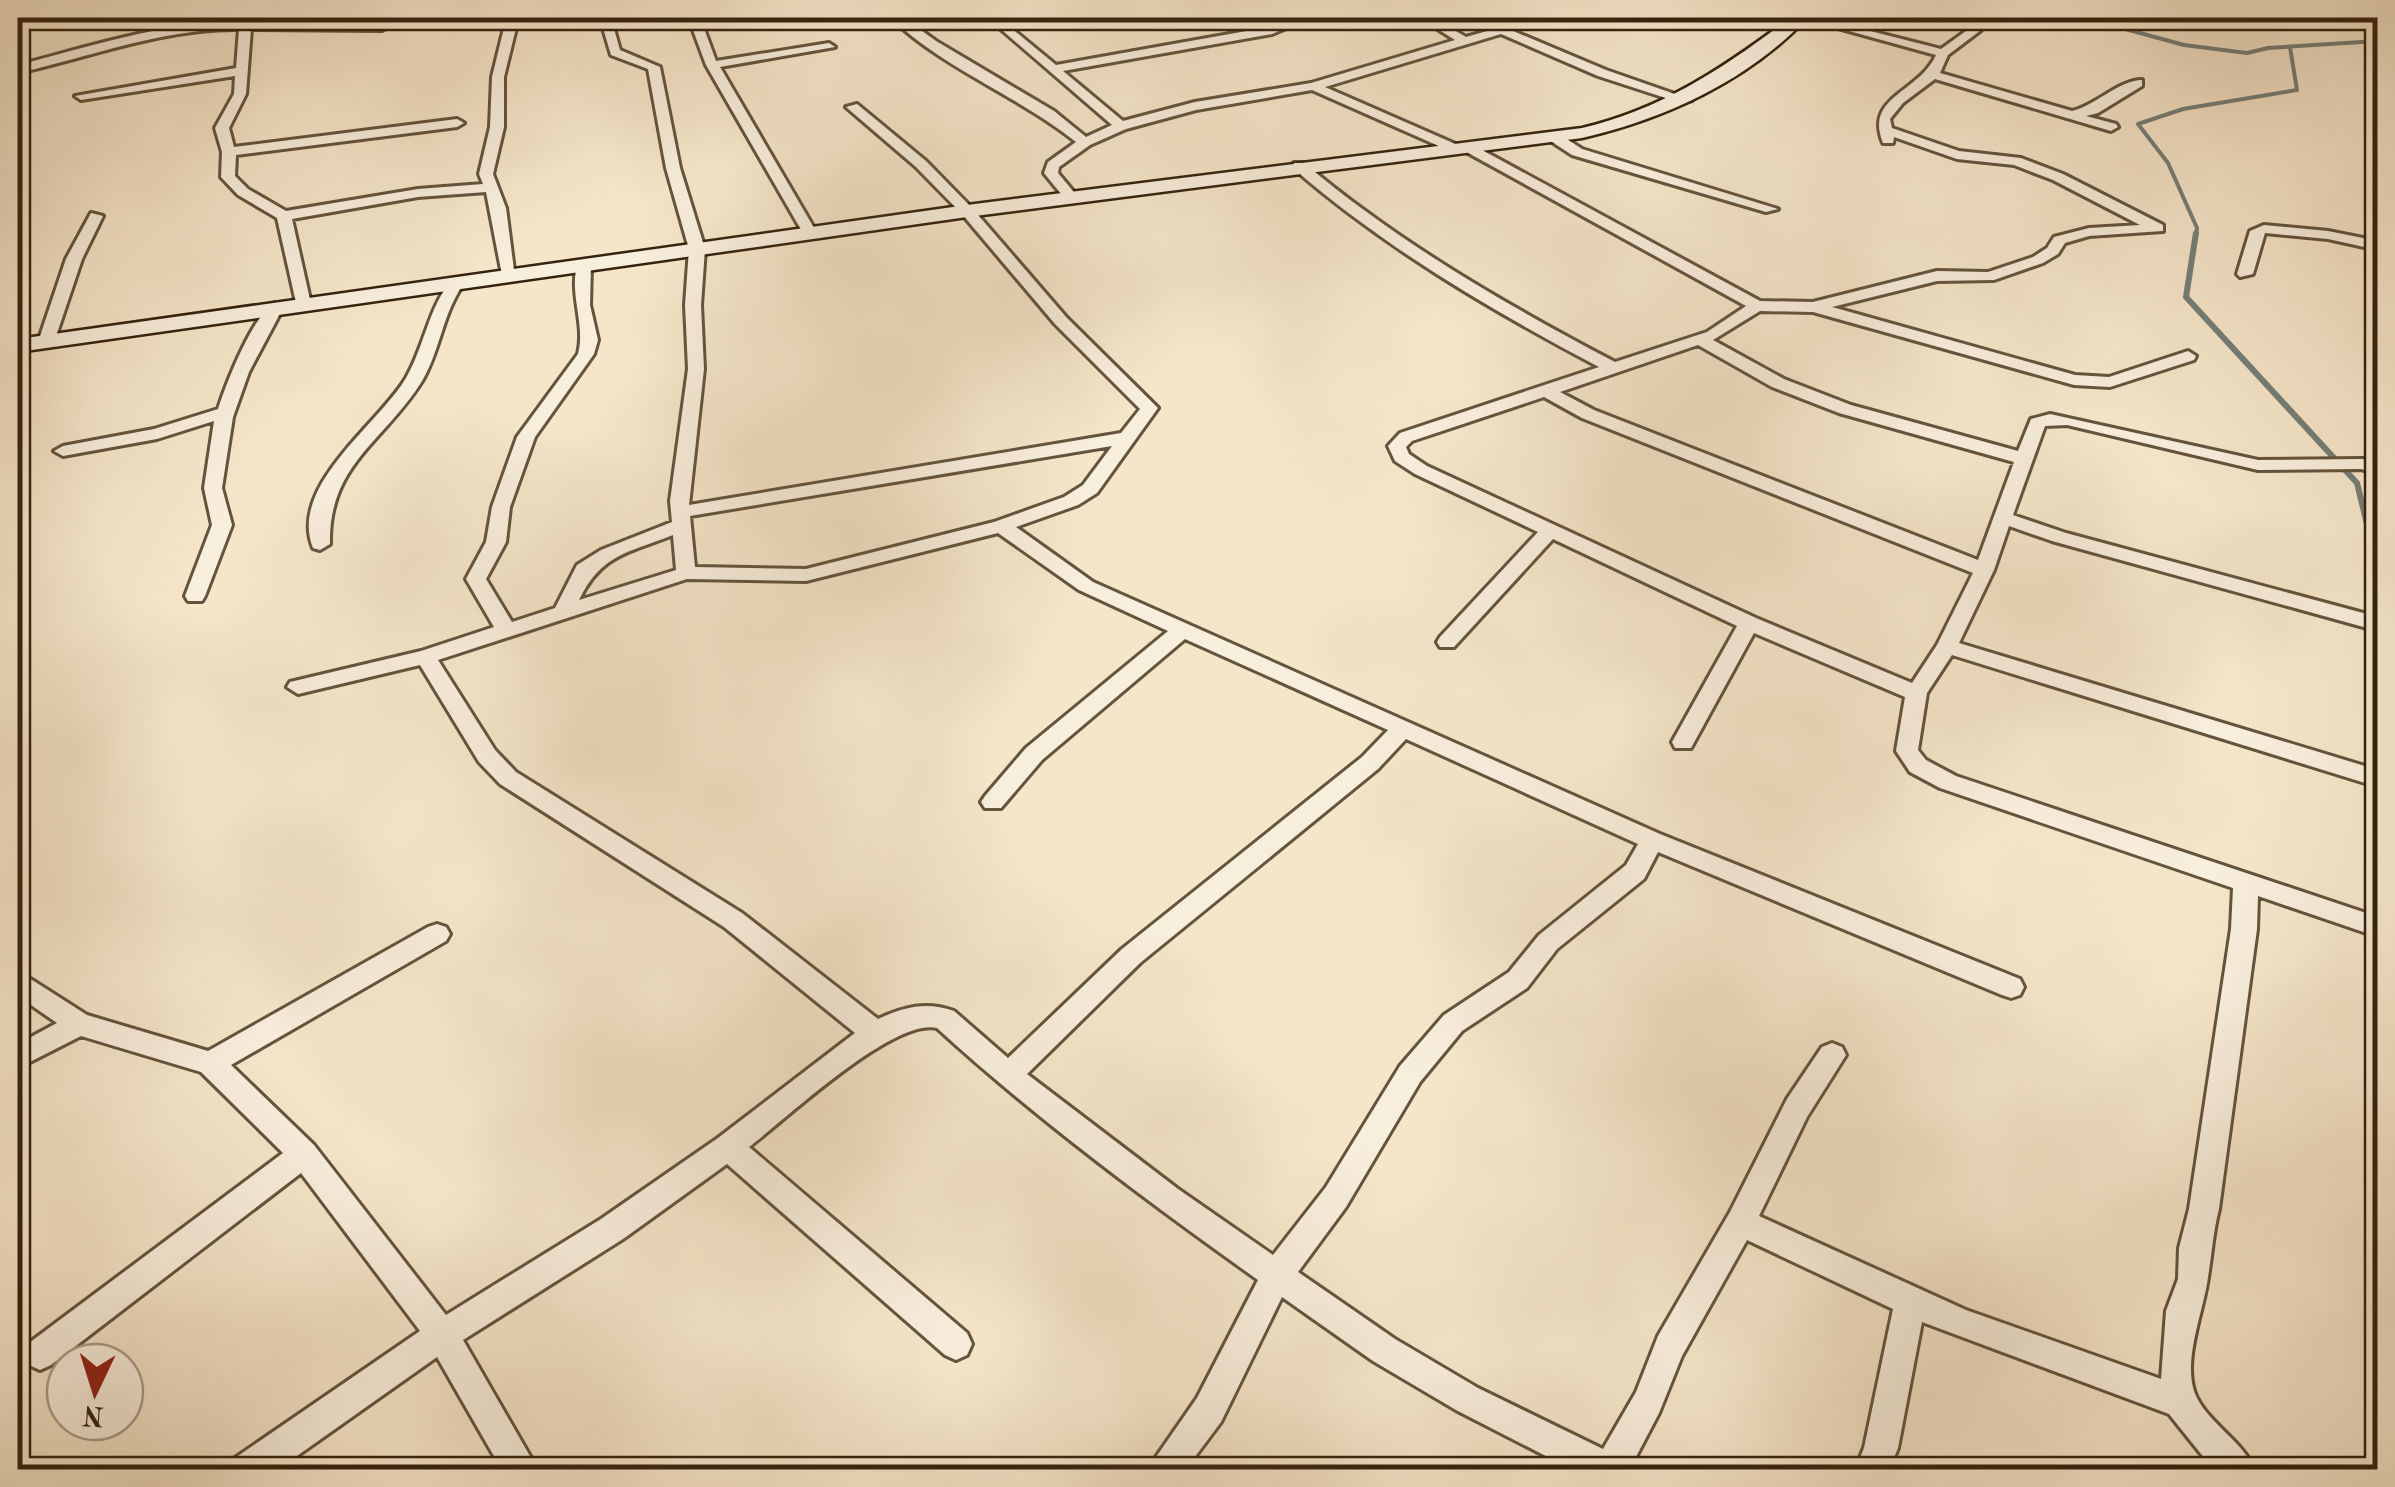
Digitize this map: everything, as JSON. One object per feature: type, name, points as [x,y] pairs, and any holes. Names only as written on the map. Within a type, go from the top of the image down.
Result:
[{"type":"main road","points":[[18,346],[967,211],[1299,166],[1554,137],[1636,120],[1686,100],[1797,18]]},
{"type":"street","points":[[467,18],[469,22],[561,18]]},
{"type":"street","points":[[605,18],[614,52],[654,68],[672,168],[697,249],[693,305],[696,368],[680,482],[686,573]]},
{"type":"street","points":[[704,18],[696,22],[712,65],[810,233]]},
{"type":"street","points":[[896,18],[1049,114],[1086,142]]},
{"type":"street","points":[[999,18],[1051,69],[1121,126]]},
{"type":"street","points":[[1051,69],[1272,30],[1304,18]]},
{"type":"street","points":[[1426,18],[1462,39]]},
{"type":"street","points":[[1070,197],[1051,173],[1053,165],[1086,142],[1121,126],[1195,106],[1314,86],[1523,24],[1526,22],[1522,18]]},
{"type":"street","points":[[1797,18],[1943,53]]},
{"type":"street","points":[[246,20],[240,94],[222,128],[228,152],[228,177],[233,184],[284,216],[418,193],[490,188]]},
{"type":"street","points":[[18,69],[138,38],[246,20],[382,27]]},
{"type":"street","points":[[510,275],[499,208],[486,174],[497,127],[498,77],[512,21]]},
{"type":"street","points":[[1890,145],[1883,119],[1898,100],[1933,75],[1943,53],[1977,28]]},
{"type":"street","points":[[1501,30],[1602,73],[1686,100]]},
{"type":"street","points":[[712,65],[828,46]]},
{"type":"street","points":[[82,96],[242,71]]},
{"type":"street","points":[[1933,75],[2111,127]]},
{"type":"street","points":[[2073,116],[2093,110],[2138,83]]},
{"type":"street","points":[[1314,86],[1461,148],[1757,306],[1813,307],[2074,380],[2110,382],[2188,356]]},
{"type":"street","points":[[298,686],[508,633],[564,610],[686,573],[806,575],[1001,526],[1072,502],[1090,489],[1149,408],[1061,322],[967,211],[921,164],[852,107]]},
{"type":"street","points":[[228,152],[456,122]]},
{"type":"street","points":[[1813,307],[1937,276],[1989,277],[2038,260],[2053,251],[2059,240],[2089,232],[2158,228],[2058,177],[2016,162],[1958,155],[1883,129]]},
{"type":"street","points":[[1554,137],[1578,152],[1771,209]]},
{"type":"street","points":[[1299,166],[1328,192],[1493,304],[1611,367]]},
{"type":"street","points":[[46,342],[74,259],[96,216]]},
{"type":"street","points":[[284,216],[303,304]]},
{"type":"street","points":[[2245,274],[2257,231],[2328,235],[2378,246]]},
{"type":"street","points":[[508,633],[476,579],[477,572],[496,542],[501,507],[526,437],[586,354],[590,340],[582,305],[583,265]]},
{"type":"street","points":[[320,544],[316,518],[341,465],[414,380],[441,300],[457,282]]},
{"type":"street","points":[[1757,306],[1731,326],[1699,340],[1406,437],[1397,446],[1402,457],[1421,470],[1749,623],[1916,694]]},
{"type":"street","points":[[195,596],[222,527],[213,486],[225,412],[240,366],[275,308]]},
{"type":"street","points":[[1699,340],[1778,383],[1845,409],[2021,458]]},
{"type":"street","points":[[1544,390],[1588,414],[1984,570]]},
{"type":"street","points":[[63,451],[157,434],[225,412]]},
{"type":"street","points":[[2378,469],[2363,464],[2258,465],[2050,419],[2037,424],[2021,458],[1984,570],[1947,646],[1916,694],[1907,751],[1918,766],[1948,782],[2378,927]]},
{"type":"street","points":[[564,610],[584,569],[682,518],[1126,438]]},
{"type":"street","points":[[2002,517],[2059,537],[2378,624]]},
{"type":"street","points":[[1001,526],[1068,577],[1402,730],[1652,840],[2011,987]]},
{"type":"street","points":[[1447,642],[1550,530]]},
{"type":"street","points":[[1683,742],[1749,623]]},
{"type":"street","points":[[993,802],[1034,754],[1185,628]]},
{"type":"street","points":[[1947,646],[2378,779]]},
{"type":"street","points":[[425,657],[487,756],[508,778],[733,920],[875,1034]]},
{"type":"street","points":[[1008,1074],[1131,956],[1370,762],[1402,730]]},
{"type":"street","points":[[1164,1470],[1209,1410],[1278,1272],[1336,1197],[1410,1074],[1452,1024],[1518,980],[1548,942],[1635,872],[1652,840]]},
{"type":"street","points":[[2238,1470],[2180,1402],[2176,1372],[2182,1311],[2193,1280],[2194,1248],[2204,1210],[2244,929],[2246,883]]},
{"type":"street","points":[[210,1063],[438,934]]},
{"type":"street","points":[[18,982],[79,1024],[210,1063],[304,1154],[442,1335],[521,1470]]},
{"type":"street","points":[[247,1470],[442,1335],[612,1228],[728,1148],[875,1034],[901,1021],[927,1016],[945,1019],[1008,1074],[1168,1199],[1278,1272],[1384,1350],[1467,1399],[1610,1470],[1648,1402],[1669,1347],[1741,1222],[1797,1108],[1832,1055]]},
{"type":"street","points":[[18,1057],[79,1024]]},
{"type":"street","points":[[728,1148],[956,1344]]},
{"type":"street","points":[[40,1354],[304,1154]]},
{"type":"street","points":[[1741,1222],[1963,1324],[2180,1402]]},
{"type":"street","points":[[1872,1470],[1881,1448],[1910,1299]]},
{"type":"waterway","points":[[2085,18],[2184,45],[2247,53],[2268,48],[2378,41]]},
{"type":"waterway","points":[[2196,236],[2197,228],[2168,163],[2138,124],[2183,109],[2297,90],[2290,47]]},
{"type":"waterway","points":[[2196,233],[2186,297],[2357,483],[2372,545]]},
{"type":"waterway","points":[[2372,543],[2378,568]]}]
